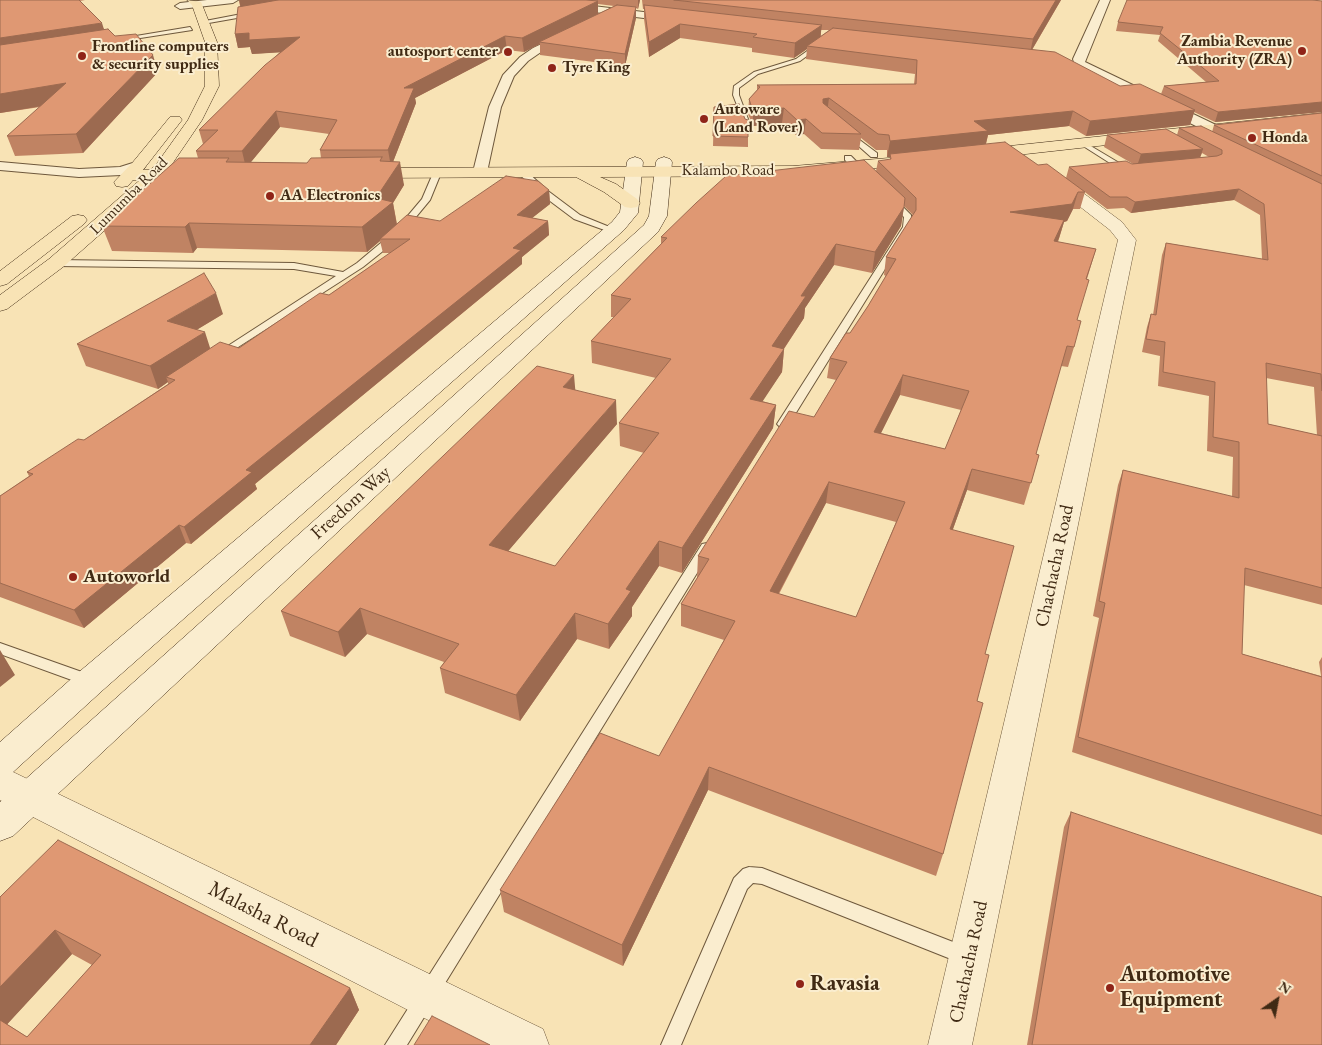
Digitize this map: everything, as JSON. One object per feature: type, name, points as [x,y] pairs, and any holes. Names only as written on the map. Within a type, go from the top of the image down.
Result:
[{"type":"main road","name":"Lumumba Road","points":[[195,2],[196,46]]},
{"type":"main road","name":"Lumumba Road","points":[[0,305],[92,233],[160,169],[195,120],[212,86],[211,42],[177,3]]},
{"type":"main road","points":[[967,151],[1202,130],[1322,109]]},
{"type":"main road","name":"Lumumba Road","points":[[0,280],[66,232],[101,200],[175,120],[180,111]]},
{"type":"main road","points":[[1010,147],[1082,143],[1322,117]]},
{"type":"main road","name":"Chachacha Road","points":[[950,1045],[1127,240],[1116,226],[1010,147]]},
{"type":"main road","name":"Kalambo Road","points":[[635,167],[576,172],[522,172],[482,168],[437,172],[352,168],[664,166],[793,171],[853,162],[924,155],[874,155],[853,162]]},
{"type":"main road","name":"Freedom Way","points":[[0,825],[15,790],[652,228],[658,216],[664,166]]},
{"type":"main road","name":"Freedom Way","points":[[0,763],[90,681],[613,230],[629,213],[635,167]]},
{"type":"main road","points":[[130,170],[214,169]]},
{"type":"main road","points":[[576,172],[610,188],[631,203]]},
{"type":"main road","name":"Malasha Road","points":[[15,790],[425,996],[527,1045]]},
{"type":"street","points":[[177,3],[233,0]]},
{"type":"street","points":[[519,0],[693,20]]},
{"type":"street","points":[[1105,0],[1079,59],[1074,63],[1202,130]]},
{"type":"street","points":[[597,20],[614,12]]},
{"type":"street","points":[[482,168],[495,108],[500,92],[509,75],[524,59],[536,50],[580,29]]},
{"type":"street","points":[[0,166],[79,173],[130,170]]},
{"type":"lane","points":[[115,40],[196,26],[261,12]]},
{"type":"lane","points":[[748,127],[736,95],[736,87],[756,73],[798,60],[824,41]]},
{"type":"lane","points":[[839,127],[874,155]]},
{"type":"lane","points":[[1159,134],[1175,142]]},
{"type":"lane","points":[[1082,143],[1128,171],[1138,170]]},
{"type":"lane","points":[[853,162],[871,180]]},
{"type":"lane","points":[[213,360],[380,249],[413,217],[426,200],[437,172]]},
{"type":"lane","points":[[522,172],[545,193],[577,217],[613,230]]},
{"type":"lane","points":[[774,439],[907,227],[908,217],[884,193]]},
{"type":"lane","points":[[56,263],[294,266],[343,275]]},
{"type":"lane","points":[[395,1045],[716,532]]},
{"type":"lane","points":[[0,648],[90,681]]},
{"type":"lane","points":[[671,1045],[740,884],[749,875],[762,876],[969,958]]},
{"type":"building","points":[[0,0],[79,0],[102,23],[0,38]]},
{"type":"building","points":[[278,0],[598,1],[522,38],[505,36],[404,88],[414,88],[388,150],[320,150],[337,120],[276,111],[242,151],[196,151],[218,130],[199,130],[265,65],[300,37],[249,40],[249,33],[235,34],[238,7]]},
{"type":"building","points":[[674,0],[1056,0],[1033,39]]},
{"type":"building","points":[[1127,0],[1322,1],[1322,102],[1218,112],[1164,86],[1219,81],[1160,33],[1163,27],[1118,22]]},
{"type":"building","points":[[617,5],[636,7],[625,54],[539,42]]},
{"type":"building","points":[[644,5],[822,25],[795,43],[753,37],[757,34],[680,24],[649,42]]},
{"type":"building","points":[[833,28],[1055,52],[1120,86],[1140,84],[1195,110],[1090,121],[1073,111],[974,121],[988,131],[890,141],[889,135],[878,134],[829,98],[823,99],[823,103],[861,134],[822,133],[806,119],[797,120],[784,108],[753,111],[749,99],[760,87],[757,85],[916,84],[917,60],[807,46]]},
{"type":"building","points":[[108,29],[115,36],[136,34],[153,55],[76,134],[7,136],[66,83],[0,94],[0,45]]},
{"type":"building","points":[[739,104],[745,119],[748,120],[748,137],[713,136],[714,107]]},
{"type":"building","points":[[1322,113],[1322,176],[1214,125]]},
{"type":"building","points":[[1201,126],[1322,184],[1322,391],[1321,374],[1266,363],[1268,424],[1322,436],[1322,588],[1245,568],[1242,654],[1322,677],[1322,816],[1078,737],[1105,603],[1099,601],[1123,470],[1239,498],[1239,442],[1213,437],[1215,382],[1163,372],[1165,342],[1146,339],[1151,314],[1156,315],[1166,243],[1268,260],[1264,204],[1239,189],[1135,202],[1127,197],[1110,197],[1069,167],[1126,161],[1132,164],[1222,154],[1222,150],[1179,128]]},
{"type":"building","points":[[1166,129],[1203,149],[1141,154],[1107,135]]},
{"type":"building","points":[[1005,142],[1038,165],[1047,164],[1085,192],[1078,192],[1072,204],[1010,212],[1064,220],[1054,241],[1096,249],[1086,279],[1089,280],[1077,320],[1081,321],[1074,347],[1067,346],[1036,454],[1039,455],[1031,483],[972,469],[950,529],[1014,546],[985,654],[989,655],[977,701],[983,703],[943,854],[709,767],[622,945],[500,890],[600,733],[659,756],[735,621],[681,604],[709,559],[698,556],[789,411],[814,417],[847,362],[830,358],[846,333],[850,333],[868,306],[896,259],[886,257],[916,210],[916,198],[878,161],[891,159],[890,154]],"holes":[[[903,375],[969,391],[945,449],[874,432]],[[829,482],[905,502],[856,617],[770,591]]]},
{"type":"building","points":[[382,157],[380,161],[400,162],[376,198],[393,202],[362,227],[189,223],[185,227],[102,226],[179,158],[229,158],[226,162],[307,163],[311,158]]},
{"type":"building","points":[[864,160],[905,198],[904,207],[875,252],[836,244],[801,296],[806,296],[772,346],[784,349],[750,399],[776,405],[682,548],[659,541],[626,589],[631,591],[608,624],[575,613],[516,695],[440,668],[459,644],[360,608],[338,632],[281,611],[537,366],[574,375],[563,387],[616,400],[489,545],[555,566],[659,433],[619,423],[671,359],[591,341],[631,299],[611,295],[667,238],[661,237],[726,176]]},
{"type":"building","points":[[506,176],[538,181],[549,190],[517,215],[548,221],[513,248],[521,250],[246,470],[252,472],[184,527],[179,525],[74,610],[0,583],[0,496],[33,474],[27,472],[78,439],[84,440],[175,380],[166,377],[220,342],[239,348],[320,293],[329,295],[410,239],[380,239],[407,215],[440,221]]},
{"type":"building","points":[[204,273],[216,293],[167,321],[205,332],[150,366],[77,344]]},
{"type":"building","points":[[1071,812],[1322,897],[1322,1045],[1032,1045]]},
{"type":"building","points":[[58,840],[350,988],[310,1045],[0,1045],[0,1020],[27,1037],[101,955],[55,930],[0,987],[0,897]]},
{"type":"building","points":[[432,1016],[490,1045],[414,1045]]},
{"type":"place","name":"Zambia Revenue Authority (ZRA)","points":[[1302,51]]},
{"type":"place","name":"autosport center","points":[[508,52]]},
{"type":"place","name":"Frontline computers & security supplies","points":[[82,56]]},
{"type":"place","name":"Tyre King","points":[[552,68]]},
{"type":"place","name":"Autoware (Land Rover)","points":[[704,119]]},
{"type":"place","name":"Honda","points":[[1252,138]]},
{"type":"place","name":"AA Electronics","points":[[270,196]]},
{"type":"place","name":"Autoworld","points":[[73,577]]},
{"type":"place","name":"Ravasia","points":[[800,984]]},
{"type":"place","name":"Automotive Equipment","points":[[1110,988]]}]
